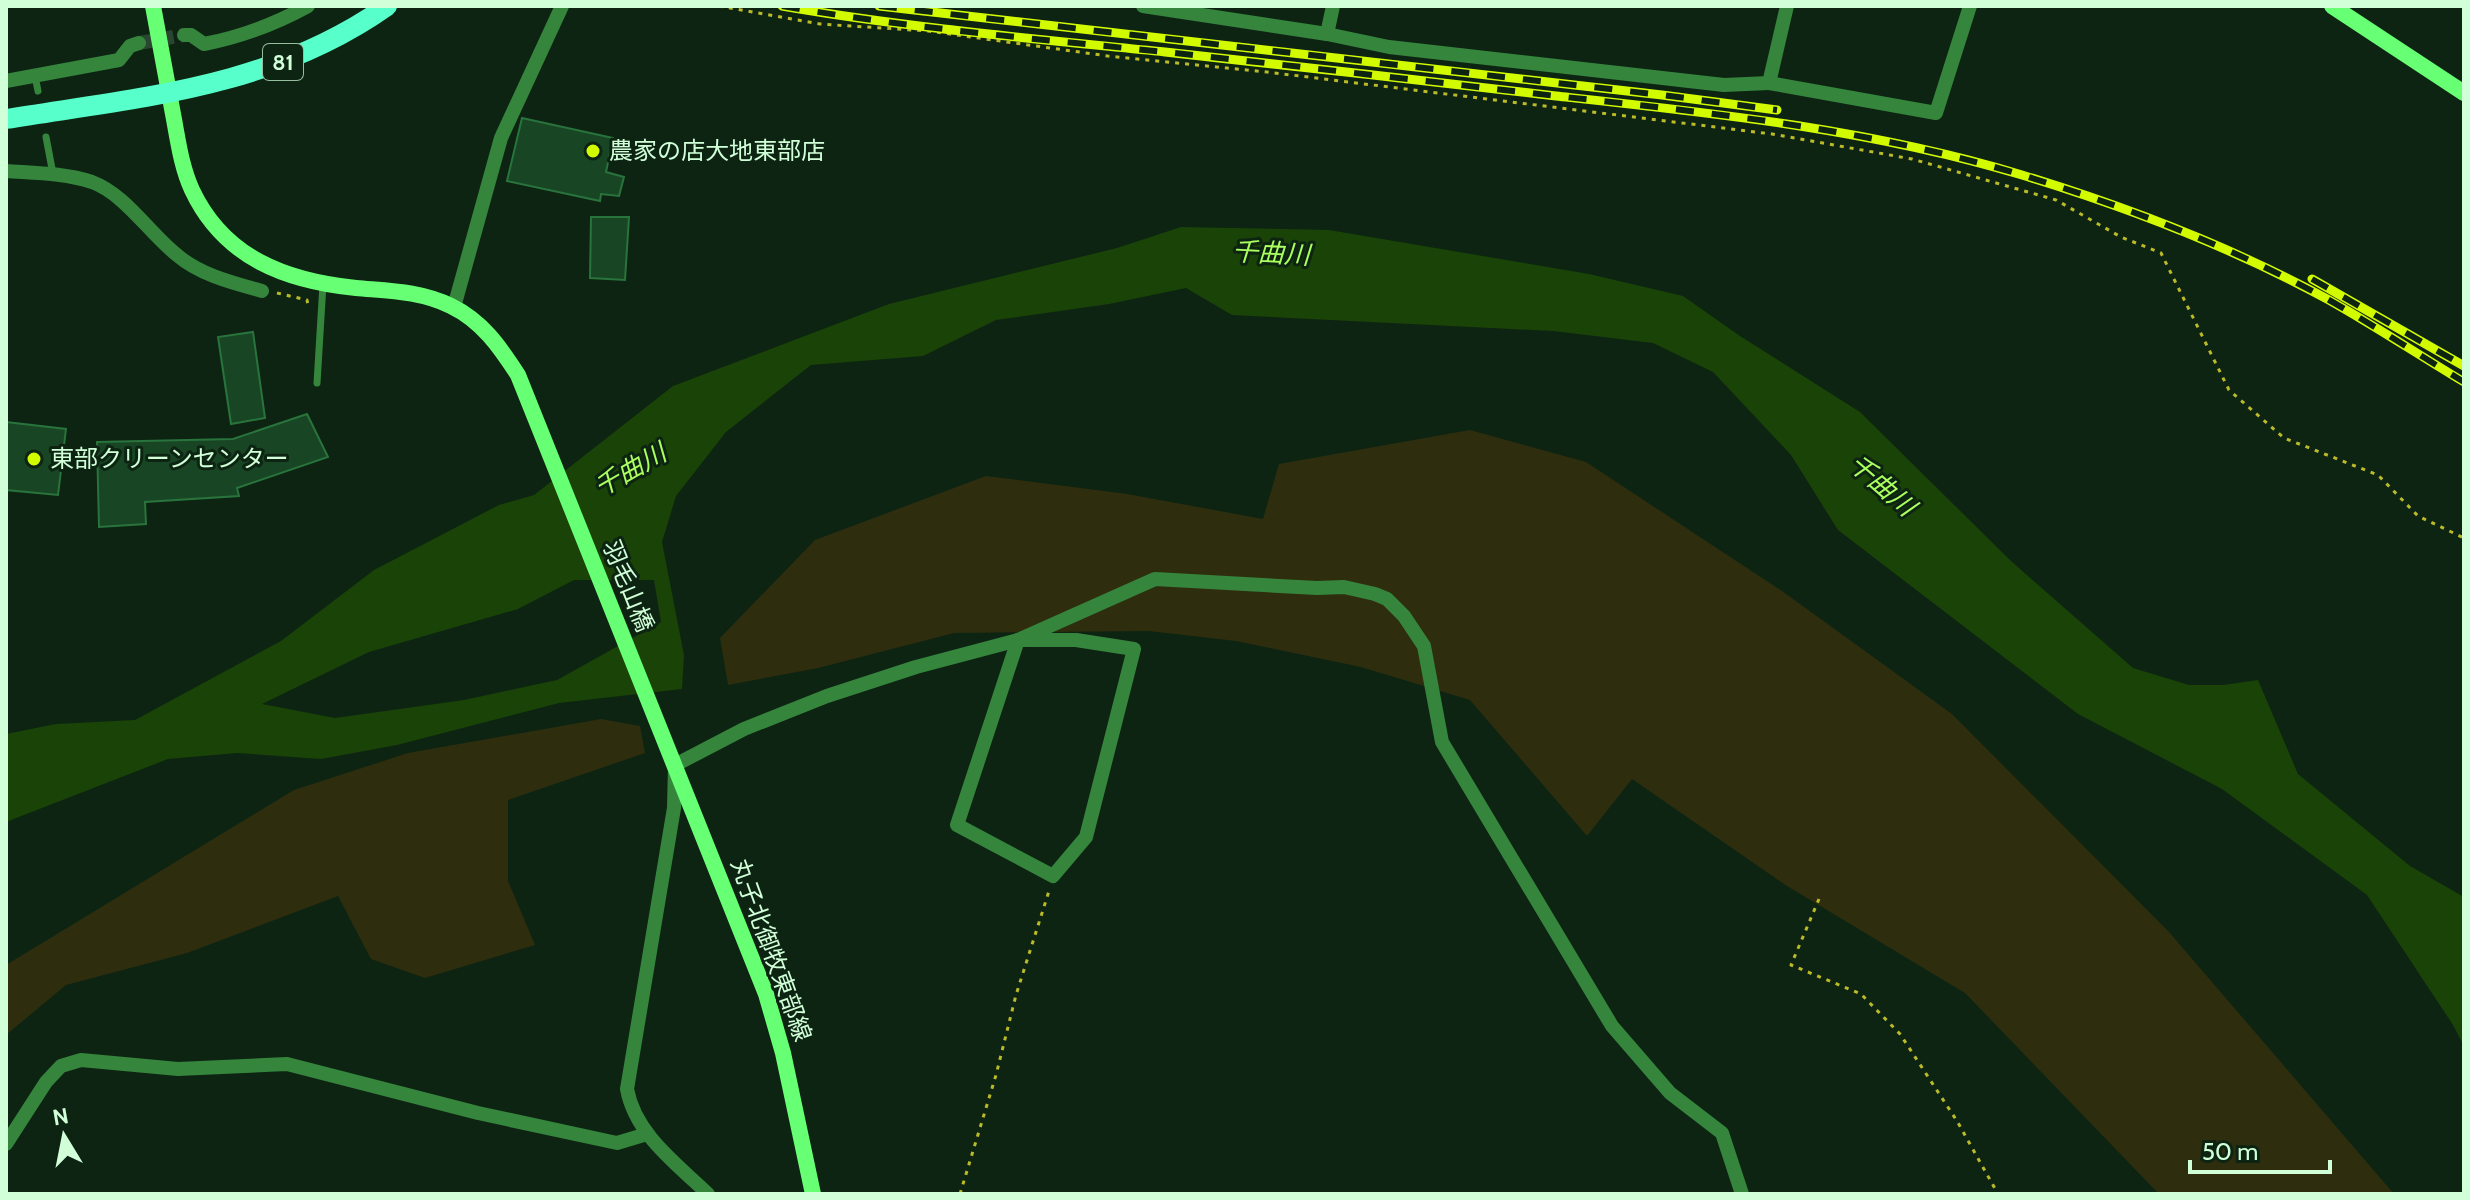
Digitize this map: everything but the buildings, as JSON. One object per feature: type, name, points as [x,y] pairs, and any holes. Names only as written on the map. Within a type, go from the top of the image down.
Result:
[{"type":"main road","points":[[153,6],[185,171],[209,218],[240,250],[259,263],[285,274],[323,284],[411,292],[454,307]]},
{"type":"main road","name":"81","points":[[6,119],[241,77],[335,39],[387,6]]},
{"type":"main road","points":[[2332,6],[2464,93]]},
{"type":"main road","name":"羽毛山橋","points":[[454,307],[478,323],[501,347],[518,375],[659,730]]},
{"type":"main road","name":"丸子北御牧東部線","points":[[659,730],[766,994],[783,1053],[813,1194]]},
{"type":"street","points":[[454,307],[501,138],[562,6]]},
{"type":"street","points":[[1143,6],[1327,34],[1389,47],[1724,85],[1769,83],[1936,113],[1970,6]]},
{"type":"street","points":[[1327,34],[1333,6]]},
{"type":"street","points":[[1769,83],[1787,6]]},
{"type":"street","points":[[184,35],[191,35],[204,44],[228,40],[306,7]]},
{"type":"street","points":[[6,81],[36,83],[119,60],[130,46],[139,43]]},
{"type":"street","points":[[6,171],[53,174],[102,187],[190,265],[262,291]]},
{"type":"street","points":[[708,1194],[647,1134],[630,1106],[627,1089],[674,808],[675,765],[744,729],[827,696],[916,667],[1018,640],[1155,579],[1344,587],[1387,599],[1404,616],[1424,646],[1442,742],[1449,755],[1612,1026],[1670,1093],[1722,1133],[1742,1194]]},
{"type":"street","points":[[1018,640],[1076,640],[1134,649],[1086,837],[1053,876],[957,825],[1018,640]]},
{"type":"street","points":[[6,1144],[46,1082],[61,1066],[81,1060],[178,1069],[287,1064],[478,1113],[617,1143],[647,1134]]},
{"type":"lane","points":[[46,137],[53,174]]},
{"type":"lane","points":[[317,383],[323,284]]},
{"type":"path","points":[[719,6],[820,24],[928,31],[1108,56],[1267,72],[1772,134],[1912,159],[2056,200],[2121,237],[2161,253],[2229,390],[2284,438],[2378,475],[2418,516],[2464,538]]},
{"type":"path","points":[[262,291],[307,300],[309,317],[321,318]]},
{"type":"path","points":[[960,1194],[1053,876]]},
{"type":"path","points":[[1819,899],[1791,965],[1861,994],[1900,1034],[1957,1121],[1998,1194]]},
{"type":"shaded area","points":[[1470,430],[1586,462],[1782,591],[1952,714],[2169,932],[2394,1194],[2159,1194],[1965,993],[1787,886],[1632,779],[1587,836],[1470,700],[1361,667],[1236,641],[1149,631],[954,633],[818,668],[728,685],[720,638],[815,540],[986,476],[1127,494],[1263,519],[1279,464]]},
{"type":"shaded area","points":[[601,719],[640,726],[645,753],[508,800],[508,881],[535,945],[425,978],[371,959],[338,896],[187,953],[66,985],[6,1035],[6,965],[294,790],[408,753]]},
{"type":"water","name":"千曲川","points":[[1181,227],[1329,230],[1589,274],[1683,296],[1860,412],[2011,561],[2133,668],[2189,685],[2223,685],[2258,680],[2298,774],[2410,866],[2464,897],[2464,1046],[2367,895],[2222,789],[2078,714],[1838,530],[1791,455],[1713,372],[1653,343],[1553,331],[1232,315],[1186,288],[1109,304],[996,320],[923,356],[811,365],[726,432],[676,496],[662,542],[684,655],[682,689],[559,703],[397,745],[321,759],[237,753],[168,759],[6,822],[6,734],[56,724],[135,720],[281,641],[374,570],[499,505],[534,495],[673,386],[889,304],[1117,248]],"holes":[[[574,580],[654,580],[661,622],[557,680],[464,700],[335,718],[262,704],[369,652],[518,609]]]},
{"type":"tunnel","points":[[139,43],[184,35]]},
{"type":"railway","points":[[782,6],[877,21],[1674,109],[1849,134],[1907,146],[2061,187],[2217,246],[2329,300],[2464,382]]},
{"type":"railway","points":[[879,6],[1777,110]]},
{"type":"railway","points":[[2312,279],[2464,366]]},
{"type":"place","name":"農家の店大地東部店","points":[[593,151]]},
{"type":"place","name":"東部クリーンセンター","points":[[34,459]]}]
